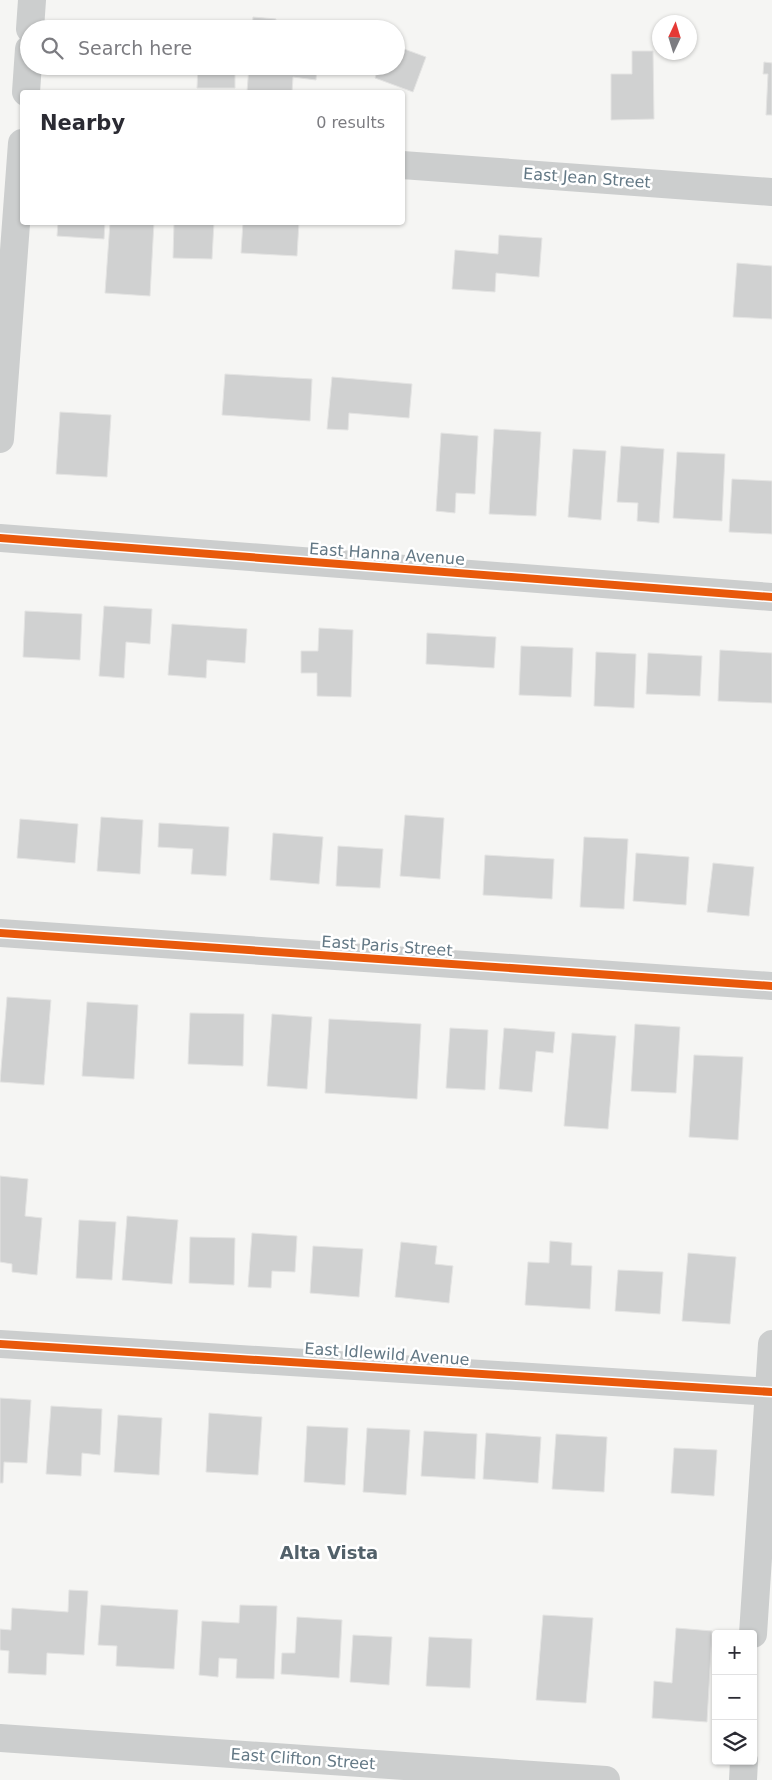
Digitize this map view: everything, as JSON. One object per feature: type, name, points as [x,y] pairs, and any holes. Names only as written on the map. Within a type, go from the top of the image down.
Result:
[{"type":"street","points":[[31,20],[32,0]]},
{"type":"street","points":[[26,90],[27,75]]},
{"type":"street","name":"East Jean Street","points":[[405,165],[772,192]]},
{"type":"street","points":[[0,438],[20,171]]},
{"type":"street","name":"East Hanna Avenue","points":[[0,538],[772,596]]},
{"type":"street","name":"East Paris Street","points":[[0,933],[772,986]]},
{"type":"street","name":"East Idlewild Avenue","points":[[0,1344],[770,1392]]},
{"type":"street","points":[[753,1630],[772,1344]]},
{"type":"street","name":"East Clifton Street","points":[[0,1738],[606,1780]]},
{"type":"street","points":[[743,1780],[744,1765]]},
{"type":"building","points":[[253,17],[276,19],[276,20],[253,20]]},
{"type":"building","points":[[405,49],[426,57],[413,92],[375,78],[376,75],[405,75]]},
{"type":"building","points":[[632,51],[652,51],[654,119],[611,120],[611,74],[632,74]]},
{"type":"building","points":[[764,62],[772,63],[772,115],[766,115],[768,74],[763,74]]},
{"type":"building","points":[[198,75],[235,75],[235,88],[197,88]]},
{"type":"building","points":[[248,75],[316,75],[316,80],[293,77],[292,90],[247,90]]},
{"type":"building","points":[[58,225],[105,225],[104,239],[57,236]]},
{"type":"building","points":[[110,225],[154,225],[150,296],[105,293]]},
{"type":"building","points":[[174,225],[214,225],[212,259],[173,258]]},
{"type":"building","points":[[243,225],[299,225],[297,256],[241,253]]},
{"type":"building","points":[[499,235],[542,238],[539,277],[496,273],[495,292],[452,289],[455,250],[498,254]]},
{"type":"building","points":[[737,263],[772,266],[772,319],[733,317]]},
{"type":"building","points":[[225,374],[312,379],[310,421],[222,415]]},
{"type":"building","points":[[332,377],[412,384],[409,418],[349,413],[348,430],[327,429]]},
{"type":"building","points":[[60,412],[111,415],[107,477],[56,474]]},
{"type":"building","points":[[494,429],[541,432],[536,516],[489,514]]},
{"type":"building","points":[[441,433],[478,436],[475,494],[456,493],[455,513],[436,511]]},
{"type":"building","points":[[621,446],[664,449],[659,523],[637,521],[638,503],[617,502]]},
{"type":"building","points":[[573,449],[606,451],[601,520],[568,517]]},
{"type":"building","points":[[677,452],[725,454],[722,521],[673,518]]},
{"type":"building","points":[[732,479],[772,481],[772,534],[729,532]]},
{"type":"building","points":[[104,606],[152,609],[150,644],[126,642],[124,678],[99,676]]},
{"type":"building","points":[[25,611],[82,614],[80,660],[23,657]]},
{"type":"building","points":[[172,624],[247,629],[245,663],[207,660],[206,678],[168,675]]},
{"type":"building","points":[[319,628],[353,630],[351,697],[317,696],[317,673],[301,673],[301,651],[318,651]]},
{"type":"building","points":[[427,633],[496,637],[494,668],[426,664]]},
{"type":"building","points":[[521,646],[573,648],[571,697],[519,695]]},
{"type":"building","points":[[720,650],[772,653],[772,703],[718,701]]},
{"type":"building","points":[[596,652],[636,654],[634,708],[594,706]]},
{"type":"building","points":[[648,653],[702,656],[700,696],[646,694]]},
{"type":"building","points":[[405,815],[444,818],[440,879],[400,876]]},
{"type":"building","points":[[101,817],[143,820],[140,874],[97,871]]},
{"type":"building","points":[[20,819],[78,824],[75,863],[17,858]]},
{"type":"building","points":[[159,823],[229,827],[226,876],[191,874],[193,849],[158,847]]},
{"type":"building","points":[[273,833],[323,837],[319,884],[270,880]]},
{"type":"building","points":[[584,837],[628,839],[624,909],[580,907]]},
{"type":"building","points":[[338,846],[383,849],[380,888],[336,886]]},
{"type":"building","points":[[636,853],[689,857],[686,905],[633,901]]},
{"type":"building","points":[[485,855],[554,859],[552,899],[483,895]]},
{"type":"building","points":[[713,863],[754,867],[749,916],[707,912]]},
{"type":"building","points":[[7,997],[51,1000],[44,1085],[0,1082]]},
{"type":"building","points":[[87,1002],[138,1005],[134,1079],[82,1076]]},
{"type":"building","points":[[190,1013],[244,1014],[243,1066],[188,1064]]},
{"type":"building","points":[[272,1014],[312,1017],[307,1089],[267,1086]]},
{"type":"building","points":[[329,1019],[421,1024],[417,1099],[325,1093]]},
{"type":"building","points":[[635,1024],[680,1027],[676,1093],[631,1091]]},
{"type":"building","points":[[450,1028],[488,1030],[485,1090],[446,1088]]},
{"type":"building","points":[[504,1028],[555,1032],[553,1053],[536,1051],[532,1092],[499,1089]]},
{"type":"building","points":[[572,1033],[616,1036],[608,1129],[564,1126]]},
{"type":"building","points":[[694,1055],[743,1057],[738,1140],[689,1137]]},
{"type":"building","points":[[0,1176],[28,1179],[25,1216],[42,1218],[37,1275],[12,1272],[12,1264],[0,1262]]},
{"type":"building","points":[[127,1216],[178,1220],[172,1284],[122,1280]]},
{"type":"building","points":[[79,1220],[116,1222],[112,1280],[76,1278]]},
{"type":"building","points":[[252,1233],[297,1236],[295,1272],[272,1271],[271,1288],[248,1287]]},
{"type":"building","points":[[190,1237],[235,1238],[234,1285],[189,1283]]},
{"type":"building","points":[[550,1241],[572,1243],[571,1265],[592,1266],[590,1309],[525,1305],[528,1262],[549,1263]]},
{"type":"building","points":[[401,1242],[437,1246],[435,1264],[453,1266],[449,1303],[395,1297]]},
{"type":"building","points":[[313,1246],[363,1249],[359,1297],[310,1293]]},
{"type":"building","points":[[688,1253],[736,1257],[730,1324],[682,1321]]},
{"type":"building","points":[[618,1270],[663,1272],[660,1314],[615,1311]]},
{"type":"building","points":[[0,1398],[31,1400],[27,1463],[4,1462],[3,1483],[0,1483]]},
{"type":"building","points":[[51,1406],[102,1409],[100,1455],[82,1453],[81,1476],[46,1474]]},
{"type":"building","points":[[209,1413],[262,1417],[258,1475],[206,1472]]},
{"type":"building","points":[[118,1415],[162,1418],[159,1475],[114,1472]]},
{"type":"building","points":[[307,1426],[348,1428],[345,1485],[304,1482]]},
{"type":"building","points":[[367,1428],[410,1430],[406,1495],[363,1492]]},
{"type":"building","points":[[424,1431],[477,1434],[475,1479],[421,1476]]},
{"type":"building","points":[[486,1433],[541,1437],[538,1483],[483,1479]]},
{"type":"building","points":[[556,1434],[607,1437],[604,1492],[552,1489]]},
{"type":"building","points":[[674,1448],[717,1450],[714,1496],[671,1493]]},
{"type":"building","points":[[69,1590],[88,1591],[84,1655],[47,1653],[46,1675],[8,1673],[9,1651],[0,1650],[0,1629],[11,1630],[12,1608],[68,1612]]},
{"type":"building","points":[[101,1605],[178,1610],[174,1669],[116,1666],[117,1646],[98,1645]]},
{"type":"building","points":[[240,1605],[277,1606],[274,1679],[236,1678],[237,1659],[219,1658],[218,1677],[199,1675],[202,1621],[239,1623]]},
{"type":"building","points":[[543,1615],[593,1618],[586,1703],[536,1700]]},
{"type":"building","points":[[297,1617],[342,1620],[339,1678],[281,1674],[282,1653],[295,1653]]},
{"type":"building","points":[[676,1628],[712,1631],[707,1722],[652,1718],[654,1681],[672,1683]]},
{"type":"building","points":[[353,1635],[392,1637],[389,1685],[350,1682]]},
{"type":"building","points":[[429,1637],[472,1639],[470,1688],[426,1686]]},
{"type":"cycle path","points":[[0,538],[772,597]]},
{"type":"cycle path","points":[[0,933],[772,986]]},
{"type":"cycle path","points":[[0,1344],[772,1392]]},
{"type":"district","name":"Alta Vista","points":[[329,1552]]}]
